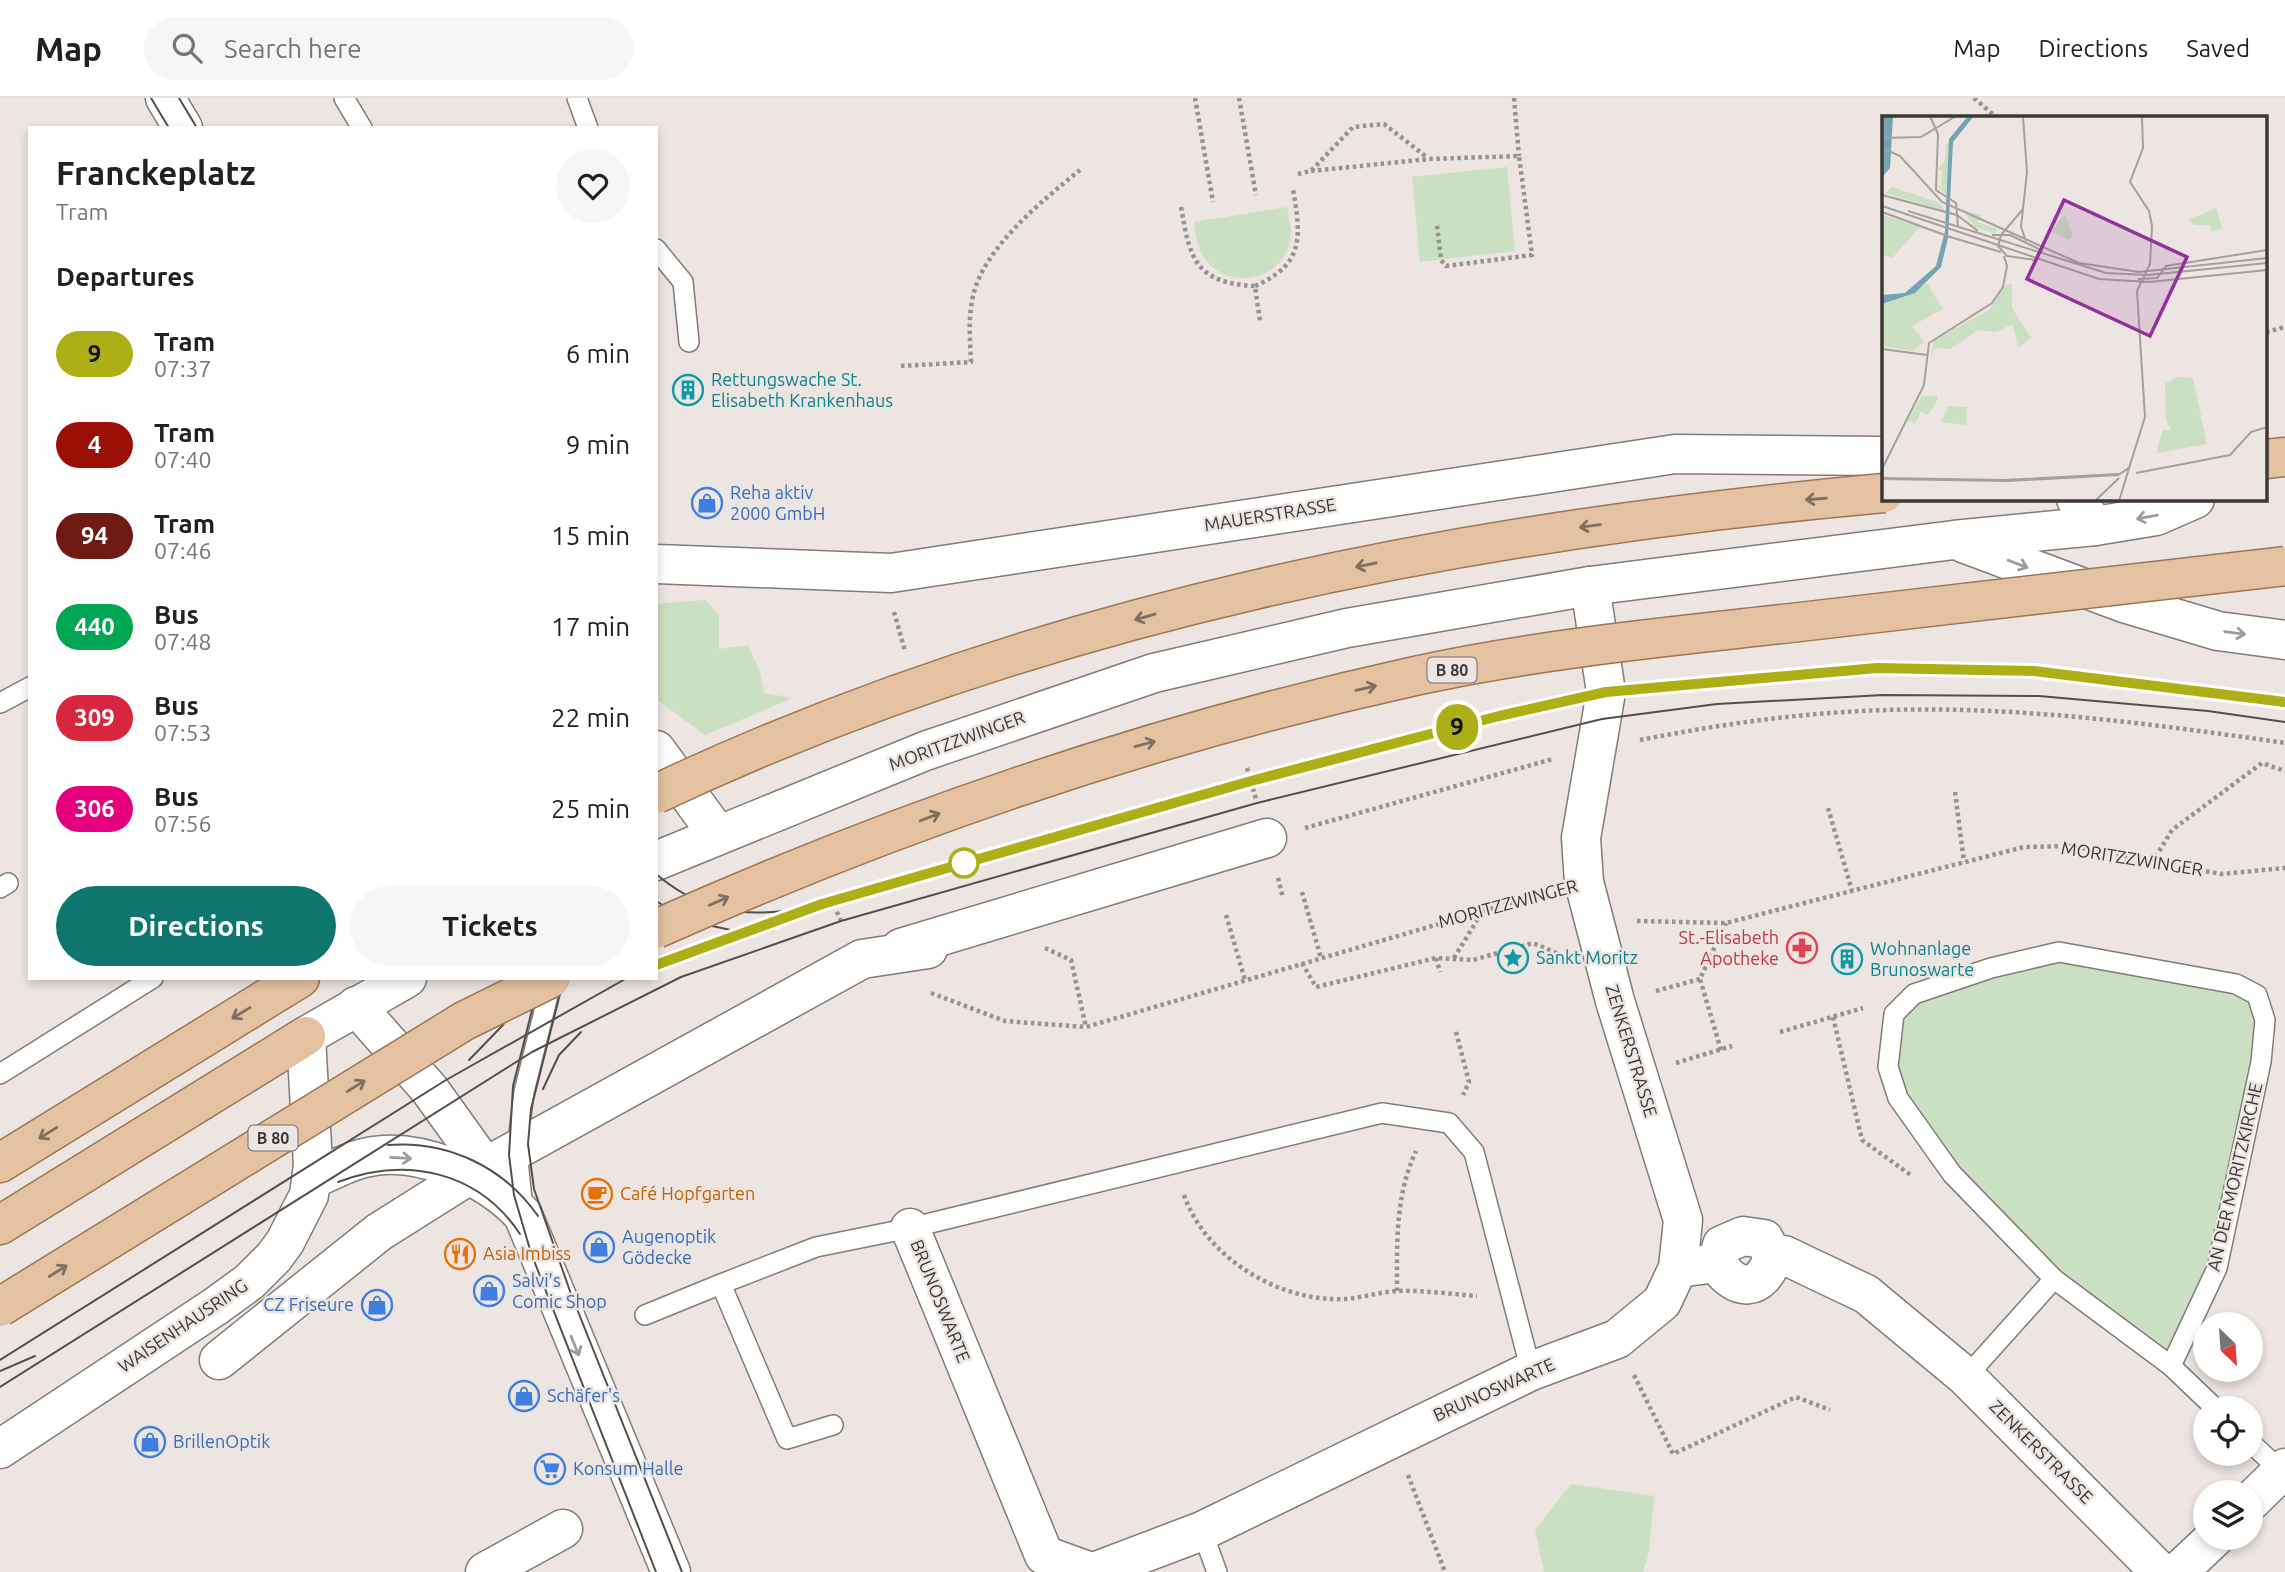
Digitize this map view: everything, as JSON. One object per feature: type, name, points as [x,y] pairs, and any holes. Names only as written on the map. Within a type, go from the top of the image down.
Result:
[{"type":"main road","points":[[658,793],[803,731],[959,671],[1180,607],[1368,564],[1542,532],[1882,493]]},
{"type":"main road","name":"B 80","points":[[658,928],[779,874],[955,807],[1128,749],[1419,675],[1631,641],[2285,566]]},
{"type":"main road","points":[[0,1163],[297,980]]},
{"type":"main road","name":"B 80","points":[[0,1307],[464,1021],[547,980]]},
{"type":"main road","points":[[0,1225],[306,1036]]},
{"type":"street","points":[[165,98],[182,126]]},
{"type":"street","name":"MAUERSTRASSE","points":[[658,564],[891,573],[1675,454],[1882,456]]},
{"type":"street","points":[[2268,466],[2285,458]]},
{"type":"street","name":"MORITZZWINGER","points":[[658,860],[925,751],[1154,673],[1347,628],[1590,586],[1954,540],[2085,512],[2156,516],[2193,500]]},
{"type":"street","name":"MORITZZWINGER","points":[[1954,540],[2124,603],[2218,631],[2285,640]]},
{"type":"street","name":"ZENKERSTRASSE","points":[[1590,586],[1606,692],[1581,838],[1584,882],[1638,1074],[1683,1220],[1678,1268],[1717,1263],[1722,1245],[1743,1236],[1764,1239],[1773,1257],[1784,1255],[1866,1294],[1966,1377],[2160,1572]]},
{"type":"street","points":[[658,753],[718,835]]},
{"type":"street","points":[[219,1360],[379,1232],[855,948],[1267,838]]},
{"type":"street","points":[[855,948],[928,949]]},
{"type":"street","points":[[855,948],[899,980]]},
{"type":"street","points":[[306,1036],[403,980]]},
{"type":"street","points":[[356,1006],[430,1090],[446,1114],[492,1165],[513,1195],[671,1572]]},
{"type":"street","name":"WAISENHAUSRING","points":[[0,1449],[249,1282],[285,1242],[300,1215],[313,1179],[306,1036]]},
{"type":"street","points":[[313,1179],[364,1158],[403,1156],[492,1165]]},
{"type":"street","name":"BRUNOSWARTE","points":[[910,1228],[1044,1555],[1092,1572],[1202,1531],[1531,1371],[1617,1339],[1662,1302],[1678,1268]]},
{"type":"street","points":[[2263,1489],[2283,1470]]},
{"type":"street","points":[[485,1572],[563,1528]]},
{"type":"street","points":[[2178,1572],[2201,1550]]},
{"type":"lane","points":[[344,98],[361,126]]},
{"type":"lane","points":[[577,98],[587,126]]},
{"type":"lane","points":[[658,252],[682,282],[689,342]]},
{"type":"lane","points":[[0,703],[28,688]]},
{"type":"lane","name":"AN DER MORITZKIRCHE","points":[[1914,994],[1990,968],[2059,952],[2236,984],[2257,995],[2264,1020],[2261,1062],[2217,1268],[2171,1366]]},
{"type":"lane","points":[[0,1074],[150,980]]},
{"type":"lane","points":[[492,1165],[532,1052],[550,980]]},
{"type":"lane","points":[[1914,994],[1894,1014],[1888,1067],[1898,1098],[1952,1174],[2054,1279],[2171,1366],[2202,1396]]},
{"type":"lane","points":[[910,1228],[1382,1113],[1440,1122],[1474,1152],[1531,1371]]},
{"type":"lane","name":"BRUNOSWARTE","points":[[645,1315],[816,1247],[910,1228]]},
{"type":"lane","points":[[1966,1377],[2054,1279]]},
{"type":"lane","points":[[721,1284],[787,1439],[832,1425]]},
{"type":"lane","points":[[2263,1453],[2283,1470]]},
{"type":"lane","points":[[1202,1531],[1217,1572]]},
{"type":"path","points":[[1195,98],[1213,202]]},
{"type":"path","points":[[1239,98],[1256,195]]},
{"type":"path","points":[[1437,225],[1441,260],[1446,265],[1532,255],[1514,98]]},
{"type":"path","points":[[1974,98],[1995,116]]},
{"type":"path","points":[[1311,171],[1353,127],[1384,124],[1429,159]]},
{"type":"path","points":[[1298,174],[1429,159],[1519,156]]},
{"type":"path","points":[[901,366],[971,362],[970,316],[973,293],[991,258],[1030,211],[1080,170]]},
{"type":"path","points":[[1181,207],[1188,248],[1196,265],[1212,278],[1233,285],[1255,286],[1277,276],[1297,247],[1300,230],[1293,189]]},
{"type":"path","points":[[1255,286],[1260,321]]},
{"type":"path","points":[[2268,331],[2285,327]]},
{"type":"path","points":[[895,619],[904,647]]},
{"type":"path","points":[[1267,838],[1598,748],[1739,721],[1886,710],[2039,715],[2174,727],[2285,743]]},
{"type":"path","points":[[2151,863],[2172,830],[2262,763],[2285,771]]},
{"type":"path","points":[[1955,792],[1964,862]]},
{"type":"path","points":[[1828,808],[1852,891]]},
{"type":"path","name":"MORITZZWINGER","points":[[1633,921],[1726,923],[2024,847],[2072,846],[2151,863],[2221,874],[2285,868]]},
{"type":"path","name":"MORITZZWINGER","points":[[1086,1027],[1483,909],[1584,882]]},
{"type":"path","points":[[1302,892],[1321,958]]},
{"type":"path","points":[[1454,958],[1483,909]]},
{"type":"path","points":[[1226,915],[1245,981]]},
{"type":"path","points":[[1721,1049],[1700,979],[1726,923]]},
{"type":"path","points":[[1302,964],[1316,987],[1436,958],[1473,960],[1533,943],[1561,955],[1564,966]]},
{"type":"path","points":[[899,980],[1005,1021],[1086,1027],[1071,960],[1039,946]]},
{"type":"path","points":[[1436,958],[1440,972]]},
{"type":"path","points":[[1780,1032],[1914,994]]},
{"type":"path","points":[[1396,1291],[1396,1231],[1401,1195],[1412,1162],[1469,1082],[1456,1032]]},
{"type":"path","points":[[1638,1074],[1732,1046]]},
{"type":"path","points":[[1173,1164],[1186,1202],[1211,1239],[1247,1272],[1293,1294],[1343,1299],[1396,1291],[1512,1298]]},
{"type":"path","points":[[1617,1339],[1673,1454],[1796,1396],[1830,1410]]},
{"type":"path","points":[[1393,1437],[1445,1572]]},
{"type":"green space","points":[[1507,167],[1515,251],[1420,262],[1412,177]]},
{"type":"green space","points":[[1287,207],[1291,231],[1289,246],[1274,268],[1251,278],[1238,278],[1214,269],[1202,255],[1194,222]]},
{"type":"green space","points":[[705,600],[719,615],[719,649],[748,645],[760,672],[764,693],[793,698],[705,735],[658,700],[658,604]]},
{"type":"green space","points":[[2059,952],[2236,984],[2265,1020],[2217,1268],[2196,1312],[2193,1312],[2193,1319],[2171,1366],[2054,1279],[1898,1098],[1889,1049],[1914,994]]},
{"type":"green space","points":[[1571,1484],[1654,1496],[1649,1552],[1643,1572],[1544,1572],[1535,1530]]},
{"type":"tram line","points":[[151,98],[168,126]]},
{"type":"tram line","points":[[179,98],[196,126]]},
{"type":"tram line","points":[[658,964],[822,904],[968,862],[1251,781],[1499,716],[1606,692],[1877,668],[2034,671],[2285,702]]},
{"type":"tram line","name":"9","points":[[658,964],[822,904],[968,862],[1251,781],[1499,716],[1606,692],[1877,668],[2034,671],[2285,702]]},
{"type":"tram line","points":[[0,1387],[532,1052],[681,977],[841,921],[1257,803],[1602,719],[1717,704],[1883,695],[2039,696],[2208,711],[2285,722]]},
{"type":"tram line","points":[[658,875],[685,895],[716,907],[748,912],[784,911]]},
{"type":"tram line","points":[[658,902],[689,921],[740,932]]},
{"type":"tram line","points":[[469,1060],[503,1025],[527,980]]},
{"type":"tram line","points":[[540,980],[513,1086],[509,1155],[514,1195],[531,1253],[656,1572]]},
{"type":"tram line","points":[[563,980],[531,1109],[528,1144],[534,1189],[571,1294],[682,1572]]},
{"type":"tram line","points":[[0,1360],[446,1080],[623,980]]},
{"type":"tram line","points":[[543,1089],[559,1055],[581,1032]]},
{"type":"tram line","points":[[388,1145],[432,1147],[472,1160],[509,1184],[538,1216]]},
{"type":"tram line","points":[[338,1182],[389,1170],[414,1170],[439,1175],[462,1183],[483,1196],[503,1213],[520,1234]]},
{"type":"tram line","points":[[0,1371],[35,1356]]},
{"type":"place","name":"Rettungswache St. Elisabeth Krankenhaus","points":[[688,390]]},
{"type":"place","name":"Reha aktiv 2000 GmbH","points":[[707,503]]},
{"type":"place","name":"St.-Elisabeth Apotheke","points":[[1802,948]]},
{"type":"place","name":"Sankt Moritz","points":[[1513,958]]},
{"type":"place","name":"Wohnanlage Brunoswarte","points":[[1847,959]]},
{"type":"place","name":"Café Hopfgarten","points":[[597,1194]]},
{"type":"place","name":"Augenoptik Gödecke","points":[[599,1247]]},
{"type":"place","name":"Asia Imbiss","points":[[460,1254]]},
{"type":"place","name":"Salvi's Comic Shop","points":[[489,1291]]},
{"type":"place","name":"CZ Friseure","points":[[377,1305]]},
{"type":"place","name":"Schäfer's","points":[[524,1396]]},
{"type":"place","name":"BrillenOptik","points":[[150,1442]]},
{"type":"place","name":"Konsum Halle","points":[[550,1469]]}]
